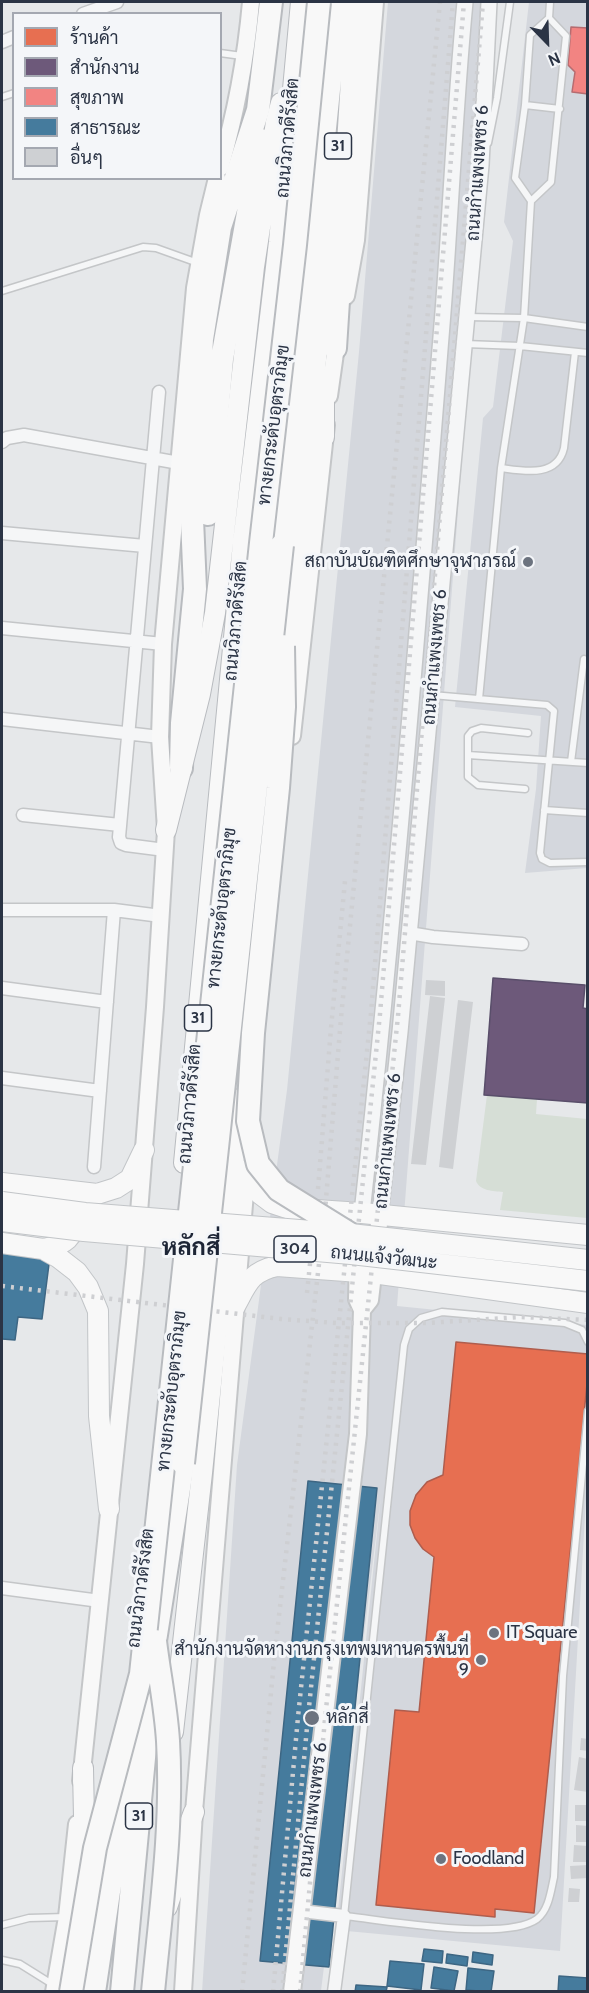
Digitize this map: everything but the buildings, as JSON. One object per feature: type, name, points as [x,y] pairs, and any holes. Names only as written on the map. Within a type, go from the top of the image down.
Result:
[{"type":"highway","points":[[181,768],[182,723],[195,589],[192,519],[202,339],[220,227],[258,110],[255,59],[271,2]]},
{"type":"highway","name":"ทางยกระดับอุตราภิมุข","points":[[91,1992],[141,1674],[259,555],[295,245],[319,2]]},
{"type":"highway","name":"ทางยกระดับอุตราภิมุข","points":[[122,1992],[155,1641],[183,1463],[338,2]]},
{"type":"highway","points":[[335,348],[355,2]]},
{"type":"highway","points":[[282,545],[284,707],[253,1034],[248,1121],[258,1164],[279,1190],[350,1234]]},
{"type":"highway","points":[[147,1986],[166,1857],[168,1797],[168,1741],[155,1641]]},
{"type":"highway","points":[[60,1990],[141,1674]]},
{"type":"highway","points":[[163,1992],[175,1883]]},
{"type":"main road","points":[[222,160],[238,99],[255,59],[251,2]]},
{"type":"main road","name":"ถนนวิภาวดีรังสิต","points":[[91,1992],[155,1467],[243,543],[279,242],[301,2]]},
{"type":"main road","name":"31","points":[[147,1986],[201,1485],[296,542],[355,2]]},
{"type":"main road","name":"31","points":[[183,1992],[194,1812],[246,1172],[324,437],[335,348],[355,250],[375,2]]},
{"type":"main road","points":[[165,840],[200,694],[215,613],[254,267],[276,122],[296,43]]},
{"type":"main road","points":[[60,1990],[135,1264],[144,1150],[165,840],[160,737],[163,644],[195,288],[208,215],[217,180]]},
{"type":"main road","points":[[323,290],[324,437]]},
{"type":"main road","points":[[2,1183],[97,1194],[116,1188],[130,1179],[144,1150]]},
{"type":"main road","points":[[246,1172],[260,1194],[272,1203],[296,1211],[371,1214],[588,1234]]},
{"type":"main road","points":[[2,1243],[43,1249],[58,1246],[67,1241],[76,1226],[77,1215],[73,1202],[62,1190]]},
{"type":"main road","name":"ถนนแจ้งวัฒนะ","points":[[2,1202],[85,1213],[350,1234],[588,1260]]},
{"type":"main road","name":"ถนนกำแพงเพชร 6","points":[[292,1990],[358,1434],[362,1310],[370,1300],[365,1273],[371,1214]]},
{"type":"main road","points":[[429,1281],[413,1272],[407,1248],[413,1232],[434,1219]]},
{"type":"main road","name":"ถนนแจ้งวัฒนะ","points":[[2,1221],[84,1231],[351,1254],[588,1281]]},
{"type":"main road","points":[[43,1249],[77,1272],[88,1287],[99,1311],[99,1416],[109,1509]]},
{"type":"main road","name":"ถนนแจ้งวัฒนะ","points":[[234,1308],[253,1275],[277,1266],[365,1273],[588,1303]]},
{"type":"main road","points":[[83,1768],[91,1992]]},
{"type":"main road","points":[[147,1986],[175,1883],[181,1846],[194,1812]]},
{"type":"street","points":[[89,12],[117,2]]},
{"type":"street","name":"ถนนกำแพงเพชร 6","points":[[371,1214],[382,1031],[430,465],[465,2]]},
{"type":"street","name":"ถนนกำแพงเพชร 6","points":[[371,1214],[409,933],[481,165],[489,2]]},
{"type":"street","points":[[159,392],[120,843],[165,840]]},
{"type":"street","points":[[2,442],[7,438],[24,435],[179,463]]},
{"type":"street","points":[[430,465],[452,467]]},
{"type":"street","points":[[2,533],[145,546]]},
{"type":"street","points":[[2,628],[163,644]]},
{"type":"street","points":[[2,719],[160,737]]},
{"type":"street","points":[[23,815],[120,825]]},
{"type":"street","points":[[2,910],[114,910],[161,916]]},
{"type":"street","points":[[94,1167],[114,910]]},
{"type":"street","points":[[409,933],[522,944]]},
{"type":"street","points":[[2,988],[107,1002]]},
{"type":"street","points":[[2,1078],[100,1091]]},
{"type":"street","points":[[2,1588],[100,1601]]},
{"type":"street","points":[[301,1911],[344,1916],[334,1992]]},
{"type":"lane","points":[[481,165],[491,133],[510,2]]},
{"type":"lane","points":[[479,699],[501,468],[524,318],[531,201],[515,178],[525,105],[530,34],[549,18],[550,2]]},
{"type":"lane","points":[[531,201],[551,182],[560,109],[566,36],[549,18]]},
{"type":"lane","points":[[222,53],[255,59]]},
{"type":"lane","points":[[525,105],[560,109]]},
{"type":"lane","points":[[2,291],[142,247],[156,248],[199,264]]},
{"type":"lane","points":[[466,317],[524,318],[588,327]]},
{"type":"lane","points":[[463,344],[520,346],[588,353]]},
{"type":"lane","points":[[501,468],[536,472],[560,460],[564,448],[574,352]]},
{"type":"lane","points":[[571,762],[584,659]]},
{"type":"lane","points":[[432,695],[548,705],[554,711],[540,853],[542,859],[550,863],[588,862]]},
{"type":"lane","points":[[525,789],[478,785],[473,782],[468,777],[468,736],[472,731],[481,728],[528,733]]},
{"type":"lane","points":[[468,755],[588,763]]},
{"type":"lane","points":[[544,810],[588,813]]},
{"type":"lane","points":[[588,1342],[582,1330],[565,1323],[442,1312],[421,1318],[409,1329],[404,1345],[344,1916],[473,1930],[514,1928],[538,1918],[549,1902],[554,1877],[563,1676],[588,1411]]},
{"type":"lane","points":[[2,1925],[29,1918],[67,1917]]},
{"type":"lane","points":[[2,1960],[20,1964],[60,1990]]},
{"type":"shaded area","points":[[388,2],[497,2],[397,1306],[587,1325],[587,1481],[560,1951],[336,1930],[381,1495],[321,1991],[202,1992],[237,1465],[287,1090],[359,352]]},
{"type":"shaded area","name":"สถาบันบัณฑิตศึกษาจุฬาภรณ์","points":[[529,2],[587,2],[587,868],[525,873],[536,789],[541,716],[455,707],[483,418],[493,407],[513,241],[504,222]]},
{"type":"shaded area","points":[[487,1095],[537,1099],[536,1114],[587,1119],[587,1218],[500,1210],[503,1192],[487,1190],[478,1184],[476,1181]]},
{"type":"railway","points":[[242,1992],[275,1651],[325,1211],[341,1018],[440,2]]},
{"type":"railway","points":[[273,1992],[298,1717],[371,1013],[453,2]]},
{"type":"railway","points":[[282,1992],[380,1014],[464,2]]},
{"type":"railway","points":[[300,1992],[325,1719],[398,1016],[483,2]]},
{"type":"railway","points":[[318,1189],[345,881]]},
{"type":"railway","points":[[307,1293],[314,1225]]},
{"type":"railway","points":[[2,1286],[281,1319],[336,1323],[427,1323],[521,1317],[588,1320]]},
{"type":"place","name":"สถาบันบัณฑิตศึกษาจุฬาภรณ์","points":[[528,562]]},
{"type":"place","name":"IT Square","points":[[494,1633]]},
{"type":"place","name":"สำนักงานจัดหางานกรุงเทพมหานครพื้นที่ 9","points":[[481,1660]]},
{"type":"place","name":"หลักสี่","points":[[312,1718]]},
{"type":"place","name":"Foodland","points":[[441,1859]]},
{"type":"district","name":"หลักสี่","points":[[191,1248]]}]
